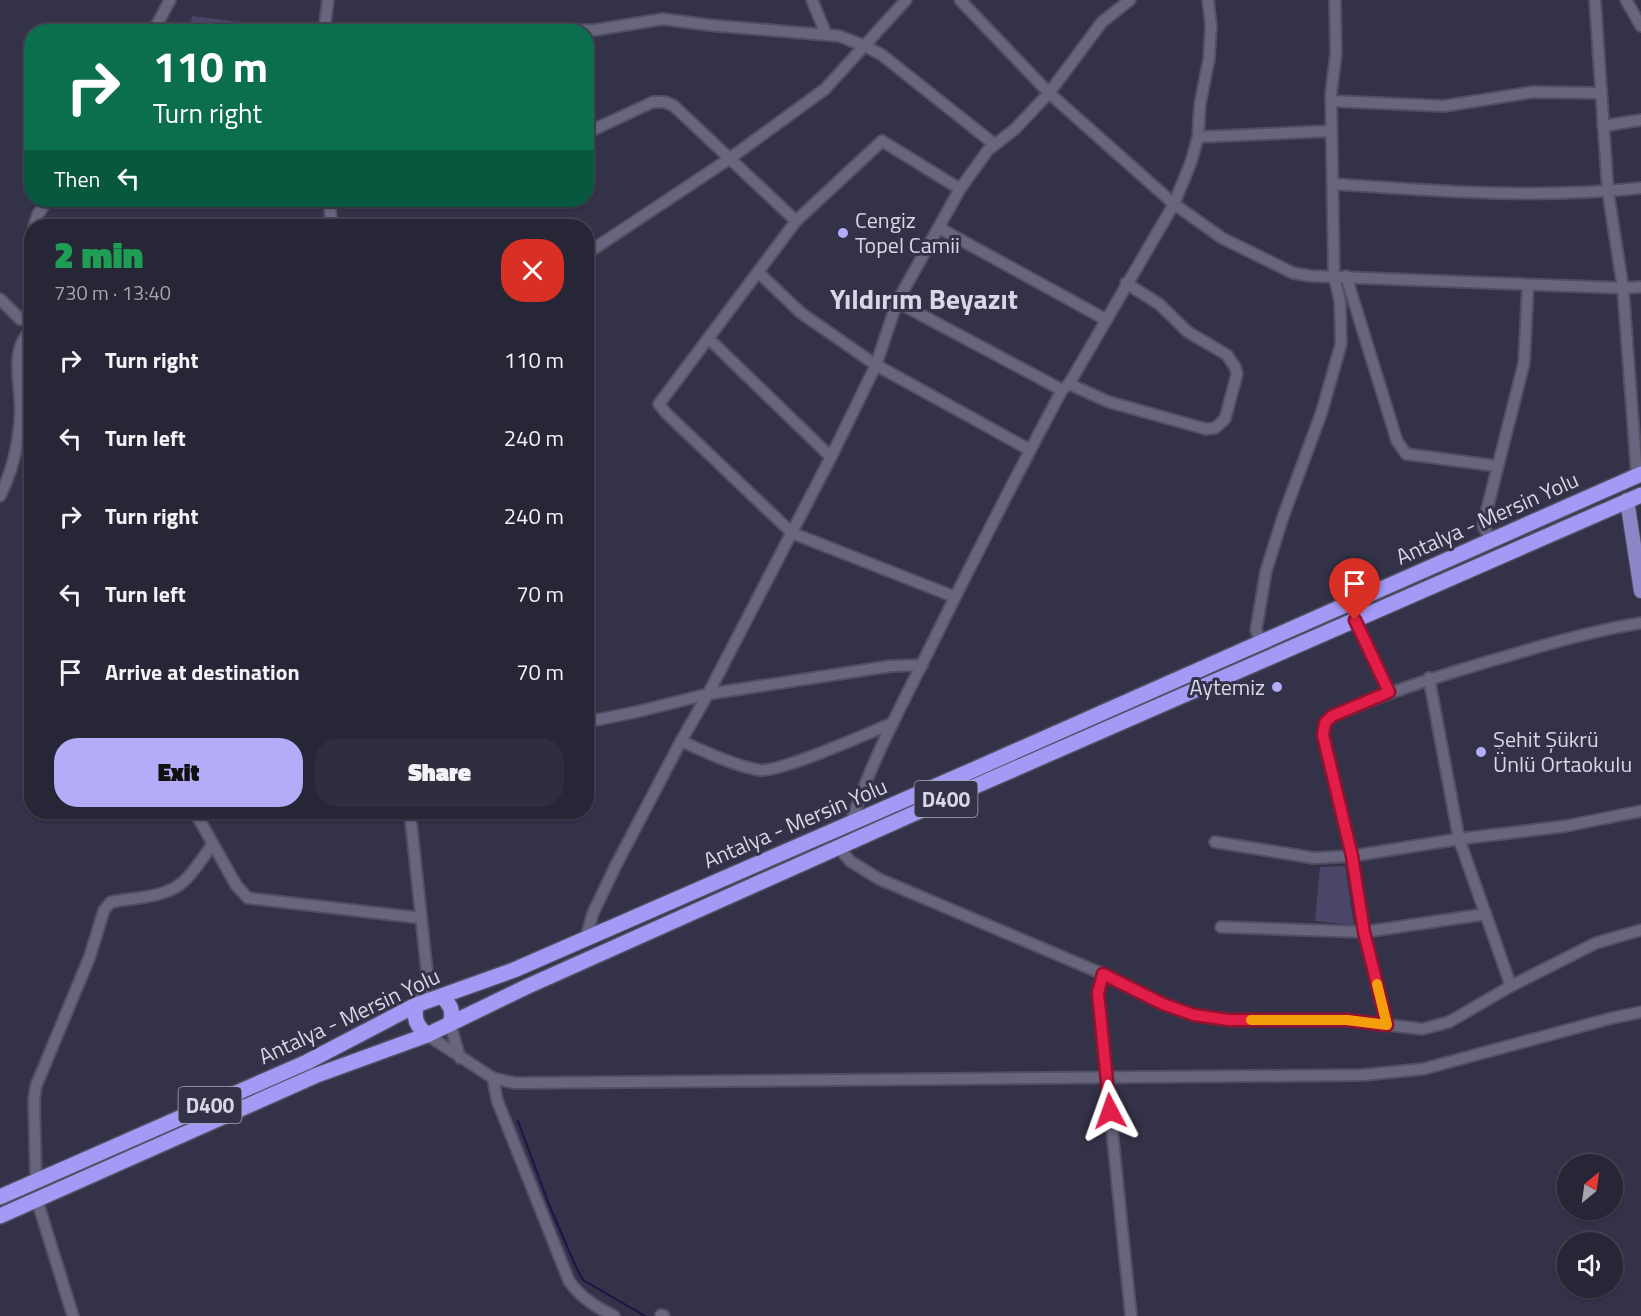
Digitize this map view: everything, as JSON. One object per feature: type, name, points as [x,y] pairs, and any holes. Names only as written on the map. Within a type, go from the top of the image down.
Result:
[{"type":"highway","name":"Antalya - Mersin Yolu","points":[[0,1197],[307,1062],[416,1005],[514,970],[1634,478]]},
{"type":"highway","points":[[1634,478],[1637,499]]},
{"type":"highway","name":"Antalya - Mersin Yolu","points":[[0,1216],[317,1075],[427,1035],[537,982],[838,847],[1637,499]]},
{"type":"highway","points":[[442,996],[452,1009],[453,1016],[450,1024]]},
{"type":"highway","points":[[416,1005],[414,1018],[427,1035]]},
{"type":"main road","points":[[1637,499],[1640,584]]},
{"type":"street","points":[[157,24],[170,0]]},
{"type":"street","points":[[325,24],[328,0]]},
{"type":"street","points":[[812,0],[826,34]]},
{"type":"street","points":[[594,250],[729,159],[825,89],[906,0]]},
{"type":"street","points":[[960,0],[1049,93],[1174,204],[1222,238],[1293,273],[1311,276],[1528,285],[1641,287]]},
{"type":"street","points":[[586,938],[593,913],[615,867],[831,457],[876,364],[897,302],[960,189],[994,144],[1015,129],[1049,93],[1102,22],[1130,0]]},
{"type":"street","points":[[851,823],[858,801],[893,723],[1030,450],[1174,204],[1191,162],[1198,137],[1200,104],[1209,59],[1211,26],[1208,0]]},
{"type":"street","points":[[1261,642],[1256,630],[1266,571],[1322,411],[1341,344],[1340,301],[1334,276],[1331,131],[1331,101],[1336,54],[1335,0]]},
{"type":"street","points":[[1595,0],[1608,192],[1623,288],[1638,446],[1634,478]]},
{"type":"street","points":[[1626,0],[1641,26]]},
{"type":"street","points":[[594,30],[663,19],[839,36],[882,55],[994,144]]},
{"type":"street","points":[[1331,101],[1444,106],[1533,92],[1600,93]]},
{"type":"street","points":[[594,129],[653,102],[665,102],[674,106],[796,221]]},
{"type":"street","points":[[1603,126],[1641,120]]},
{"type":"street","points":[[1198,137],[1331,131]]},
{"type":"street","points":[[955,597],[792,533],[659,404],[796,221],[882,141],[960,189]]},
{"type":"street","points":[[1333,184],[1488,194],[1608,192],[1641,188]]},
{"type":"street","points":[[939,228],[1105,319]]},
{"type":"street","points":[[758,272],[801,313],[876,364],[1030,450]]},
{"type":"street","points":[[1346,276],[1397,441],[1406,454],[1497,466]]},
{"type":"street","points":[[897,302],[1066,387],[1109,402],[1206,429],[1215,428],[1225,419],[1237,374],[1235,367],[1227,355],[1188,332],[1159,304],[1126,283]]},
{"type":"street","points":[[1491,541],[1483,525],[1524,363],[1528,285]]},
{"type":"street","points":[[0,299],[20,319],[24,320]]},
{"type":"street","points":[[0,496],[8,480],[18,437],[21,404],[17,359],[24,339]]},
{"type":"street","points":[[709,339],[831,457]]},
{"type":"street","points":[[1355,620],[1389,692]]},
{"type":"street","points":[[1387,1025],[1364,932],[1352,856],[1323,735],[1325,723],[1332,716],[1429,678],[1597,630],[1641,623]]},
{"type":"street","points":[[594,720],[708,694],[891,666],[922,665]]},
{"type":"street","points":[[1429,678],[1459,839],[1511,986]]},
{"type":"street","points":[[681,741],[711,754],[760,770],[780,767],[893,723]]},
{"type":"street","points":[[1215,842],[1314,858],[1352,856],[1459,839],[1566,826],[1641,811]]},
{"type":"street","points":[[199,819],[236,885],[248,898],[421,918]]},
{"type":"street","points":[[411,819],[427,972],[427,986],[416,1005]]},
{"type":"street","points":[[36,1182],[34,1100],[36,1086],[90,956],[104,910],[111,902],[176,887],[187,878],[213,844]]},
{"type":"street","points":[[838,847],[850,861],[879,879],[1103,974],[1163,1004],[1194,1015],[1229,1020],[1347,1020],[1422,1029],[1449,1022],[1511,986],[1596,943],[1641,930]]},
{"type":"street","points":[[1221,927],[1364,932],[1486,914]]},
{"type":"street","points":[[427,972],[442,996]]},
{"type":"street","points":[[1103,974],[1098,993],[1131,1316]]},
{"type":"street","points":[[1612,1018],[1641,1006]]},
{"type":"street","points":[[427,1035],[493,1078],[534,1084],[1363,1075],[1423,1068],[1641,1012]]},
{"type":"street","points":[[450,1024],[460,1058]]},
{"type":"street","points":[[493,1078],[497,1100],[569,1281],[578,1293],[595,1306],[614,1316]]},
{"type":"street","points":[[37,1200],[74,1316]]},
{"type":"shaded area","points":[[192,16],[246,23],[246,24],[191,24]]},
{"type":"shaded area","points":[[1345,866],[1354,925],[1315,921],[1320,867]]},
{"type":"waterway","points":[[518,1121],[548,1202],[583,1280],[645,1316]]},
{"type":"slow traffic","points":[[1251,1020],[1347,1020],[1387,1025],[1377,984]]},
{"type":"place","name":"Cengiz Topel Camii","points":[[843,233]]},
{"type":"place","name":"Aytemiz","points":[[1277,687]]},
{"type":"place","name":"Şehit Şükrü Ünlü Ortaokulu","points":[[1481,752]]},
{"type":"district","name":"Yıldırım Beyazıt","points":[[924,298]]},
{"type":"route","points":[[1110,1111],[1098,993],[1103,974],[1163,1004],[1194,1015],[1229,1020],[1347,1020],[1387,1025],[1364,932],[1352,856],[1323,735],[1325,723],[1332,716],[1389,692],[1355,620]]}]
